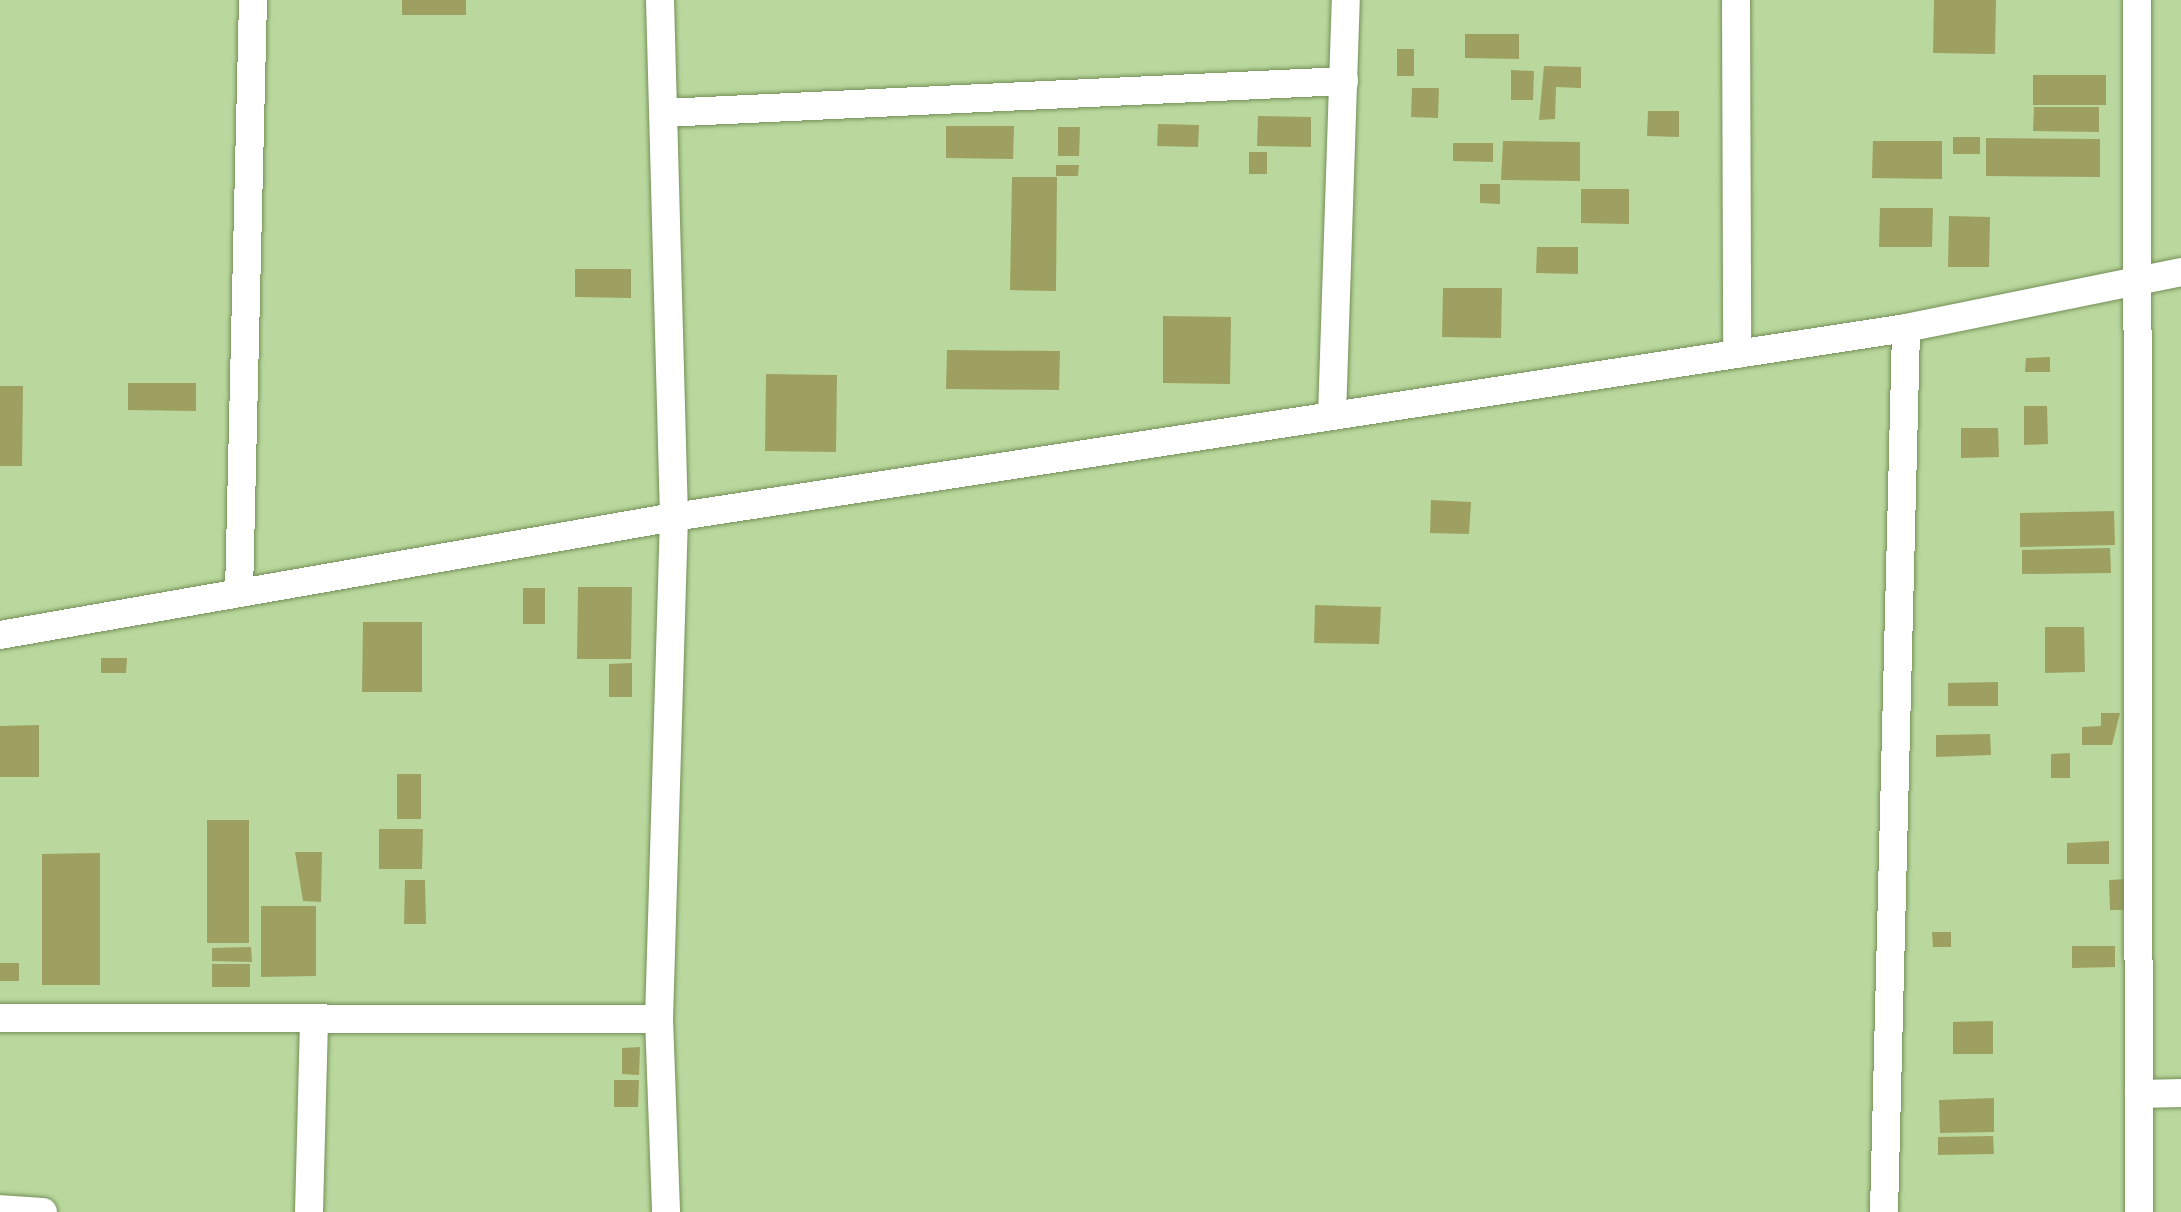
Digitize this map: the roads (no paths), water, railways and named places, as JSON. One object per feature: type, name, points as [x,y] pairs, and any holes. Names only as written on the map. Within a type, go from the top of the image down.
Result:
[{"type":"street","points":[[239,593],[253,0]]},
{"type":"street","points":[[660,0],[674,517],[659,1019],[666,1212]]},
{"type":"street","points":[[1332,416],[1346,0]]},
{"type":"street","points":[[1736,0],[1737,354]]},
{"type":"street","points":[[2136,0],[2133,276],[2139,1212]]},
{"type":"street","points":[[663,114],[1344,81]]},
{"type":"street","points":[[0,635],[674,517],[1906,328],[2133,276],[2181,272]]},
{"type":"street","points":[[1884,1212],[1906,328]]},
{"type":"street","points":[[0,1018],[314,1023],[659,1019]]},
{"type":"street","points":[[308,1212],[314,1023]]},
{"type":"street","points":[[2139,1094],[2181,1093]]},
{"type":"street","points":[[0,1209],[43,1212]]}]
